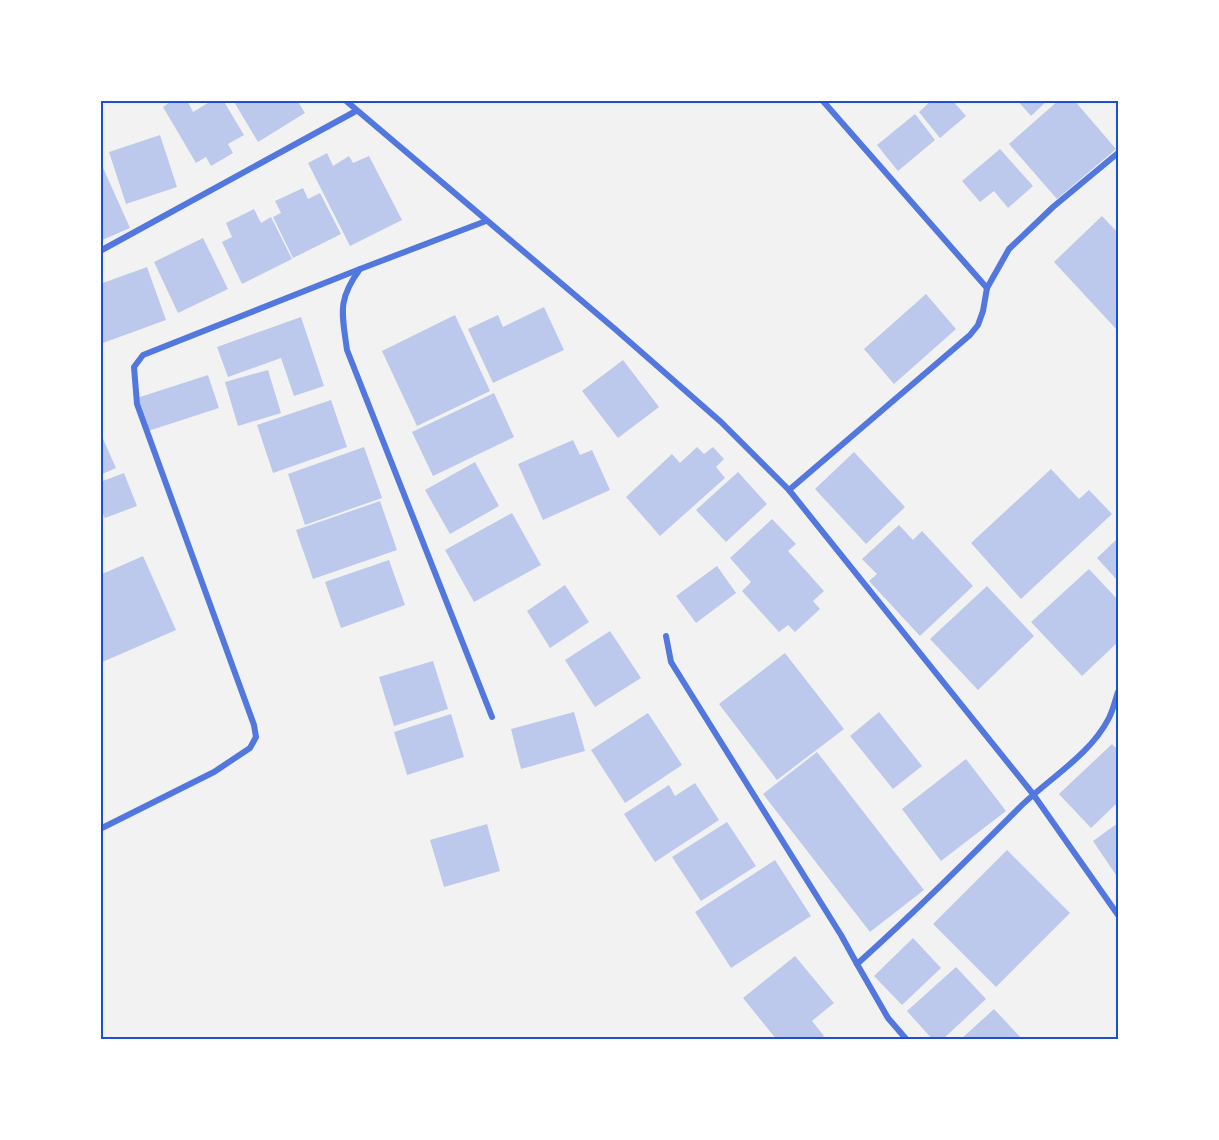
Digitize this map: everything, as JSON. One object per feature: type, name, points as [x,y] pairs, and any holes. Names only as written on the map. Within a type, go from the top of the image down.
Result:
[{"type":"street","points":[[345,100],[721,422],[789,490],[1033,794],[1119,915]]},
{"type":"street","points":[[822,100],[987,288]]},
{"type":"street","points":[[100,251],[356,111]]},
{"type":"street","points":[[789,490],[970,335],[983,311],[987,288],[1009,249],[1053,207],[1119,153]]},
{"type":"street","points":[[100,829],[214,772],[250,748],[256,737],[254,725],[137,404],[134,367],[143,355],[486,221]]},
{"type":"street","points":[[360,269],[349,284],[344,297],[342,310],[347,350],[492,717]]},
{"type":"street","points":[[666,636],[671,662],[841,935],[888,1018],[907,1040]]},
{"type":"street","points":[[857,964],[907,920],[1033,794],[1066,768],[1095,738],[1109,718],[1119,692]]},
{"type":"building","points":[[173,100],[187,100],[193,112],[213,100],[223,100],[244,135],[228,144],[233,153],[211,166],[206,157],[196,163],[163,107]]},
{"type":"building","points":[[233,100],[297,100],[305,113],[258,142]]},
{"type":"building","points":[[932,100],[952,100],[966,116],[940,138],[919,112]]},
{"type":"building","points":[[1017,100],[1048,100],[1031,116]]},
{"type":"building","points":[[1059,100],[1074,100],[1116,149],[1057,199],[1009,144]]},
{"type":"building","points":[[915,114],[935,140],[898,171],[877,145]]},
{"type":"building","points":[[160,135],[177,187],[126,204],[109,152]]},
{"type":"building","points":[[1000,149],[1033,186],[1008,208],[994,191],[980,202],[962,181]]},
{"type":"building","points":[[327,153],[333,166],[349,156],[353,163],[369,156],[402,220],[350,246],[308,163]]},
{"type":"building","points":[[100,161],[130,228],[100,241]]},
{"type":"building","points":[[303,188],[308,199],[320,193],[341,234],[293,258],[273,217],[281,213],[275,201]]},
{"type":"building","points":[[254,209],[261,223],[271,217],[292,259],[242,284],[222,242],[232,237],[226,223]]},
{"type":"building","points":[[1102,216],[1118,233],[1118,331],[1054,262]]},
{"type":"building","points":[[203,238],[228,289],[178,313],[154,262]]},
{"type":"building","points":[[147,267],[166,320],[100,344],[100,284]]},
{"type":"building","points":[[926,294],[956,329],[894,384],[864,349]]},
{"type":"building","points":[[544,307],[564,350],[493,383],[468,329],[498,315],[503,327]]},
{"type":"building","points":[[455,315],[490,391],[417,426],[382,351]]},
{"type":"building","points":[[301,317],[324,386],[294,396],[281,358],[228,377],[217,347]]},
{"type":"building","points":[[623,360],[659,407],[618,438],[582,391]]},
{"type":"building","points":[[268,370],[281,413],[238,426],[225,382]]},
{"type":"building","points":[[208,375],[219,408],[148,431],[137,398]]},
{"type":"building","points":[[494,393],[514,437],[433,476],[412,432]]},
{"type":"building","points":[[331,400],[347,447],[273,473],[257,425]]},
{"type":"building","points":[[100,432],[116,468],[100,475]]},
{"type":"building","points":[[573,440],[580,455],[592,450],[610,490],[543,520],[518,464]]},
{"type":"building","points":[[364,447],[382,498],[305,525],[288,474]]},
{"type":"building","points":[[697,447],[704,454],[713,447],[724,459],[716,467],[725,478],[660,536],[626,497],[672,454],[680,463]]},
{"type":"building","points":[[854,452],[905,507],[866,544],[815,489]]},
{"type":"building","points":[[475,462],[499,506],[450,534],[425,490]]},
{"type":"building","points":[[1051,469],[1079,499],[1089,490],[1112,514],[1021,599],[971,543]]},
{"type":"building","points":[[738,472],[767,504],[726,542],[696,510]]},
{"type":"building","points":[[124,473],[137,506],[105,518],[100,508],[100,482]]},
{"type":"building","points":[[380,501],[397,550],[313,579],[296,530]]},
{"type":"building","points":[[512,513],[541,565],[474,602],[445,550]]},
{"type":"building","points":[[772,519],[796,544],[788,551],[824,591],[813,601],[820,609],[795,632],[788,625],[779,632],[742,591],[751,582],[730,558]]},
{"type":"building","points":[[899,525],[913,540],[922,531],[973,586],[920,636],[869,581],[877,574],[862,559]]},
{"type":"building","points":[[1118,538],[1118,581],[1097,558]]},
{"type":"building","points":[[143,556],[176,630],[100,663],[100,575]]},
{"type":"building","points":[[389,560],[405,605],[341,628],[325,582]]},
{"type":"building","points":[[717,566],[736,593],[696,623],[676,596]]},
{"type":"building","points":[[1089,569],[1118,600],[1118,642],[1082,676],[1031,622]]},
{"type":"building","points":[[565,585],[589,622],[550,648],[527,611]]},
{"type":"building","points":[[987,586],[1034,636],[978,690],[930,639]]},
{"type":"building","points":[[610,631],[641,678],[595,707],[565,660]]},
{"type":"building","points":[[785,653],[844,729],[777,780],[719,704]]},
{"type":"building","points":[[433,661],[448,709],[394,726],[379,677]]},
{"type":"building","points":[[574,712],[585,751],[521,769],[511,729]]},
{"type":"building","points":[[879,712],[922,766],[893,789],[850,736]]},
{"type":"building","points":[[648,713],[682,765],[625,803],[591,750]]},
{"type":"building","points":[[451,714],[464,757],[407,775],[394,732]]},
{"type":"building","points":[[1112,744],[1118,750],[1118,802],[1091,828],[1059,794]]},
{"type":"building","points":[[817,752],[924,890],[870,932],[763,794]]},
{"type":"building","points":[[966,759],[1006,811],[941,861],[902,809]]},
{"type":"building","points":[[695,783],[719,820],[655,862],[624,814],[669,785],[675,796]]},
{"type":"building","points":[[727,822],[756,866],[701,901],[672,857]]},
{"type":"building","points":[[1118,823],[1118,878],[1093,841]]},
{"type":"building","points":[[487,824],[500,871],[444,887],[430,840]]},
{"type":"building","points":[[1007,850],[1070,913],[996,987],[933,924]]},
{"type":"building","points":[[775,860],[811,916],[731,968],[695,912]]},
{"type":"building","points":[[913,938],[941,968],[902,1005],[874,976]]},
{"type":"building","points":[[795,956],[834,1003],[812,1021],[824,1036],[819,1040],[777,1040],[743,998]]},
{"type":"building","points":[[956,967],[986,999],[942,1040],[933,1040],[907,1011]]},
{"type":"building","points":[[994,1009],[1020,1037],[1018,1040],[960,1040]]}]
